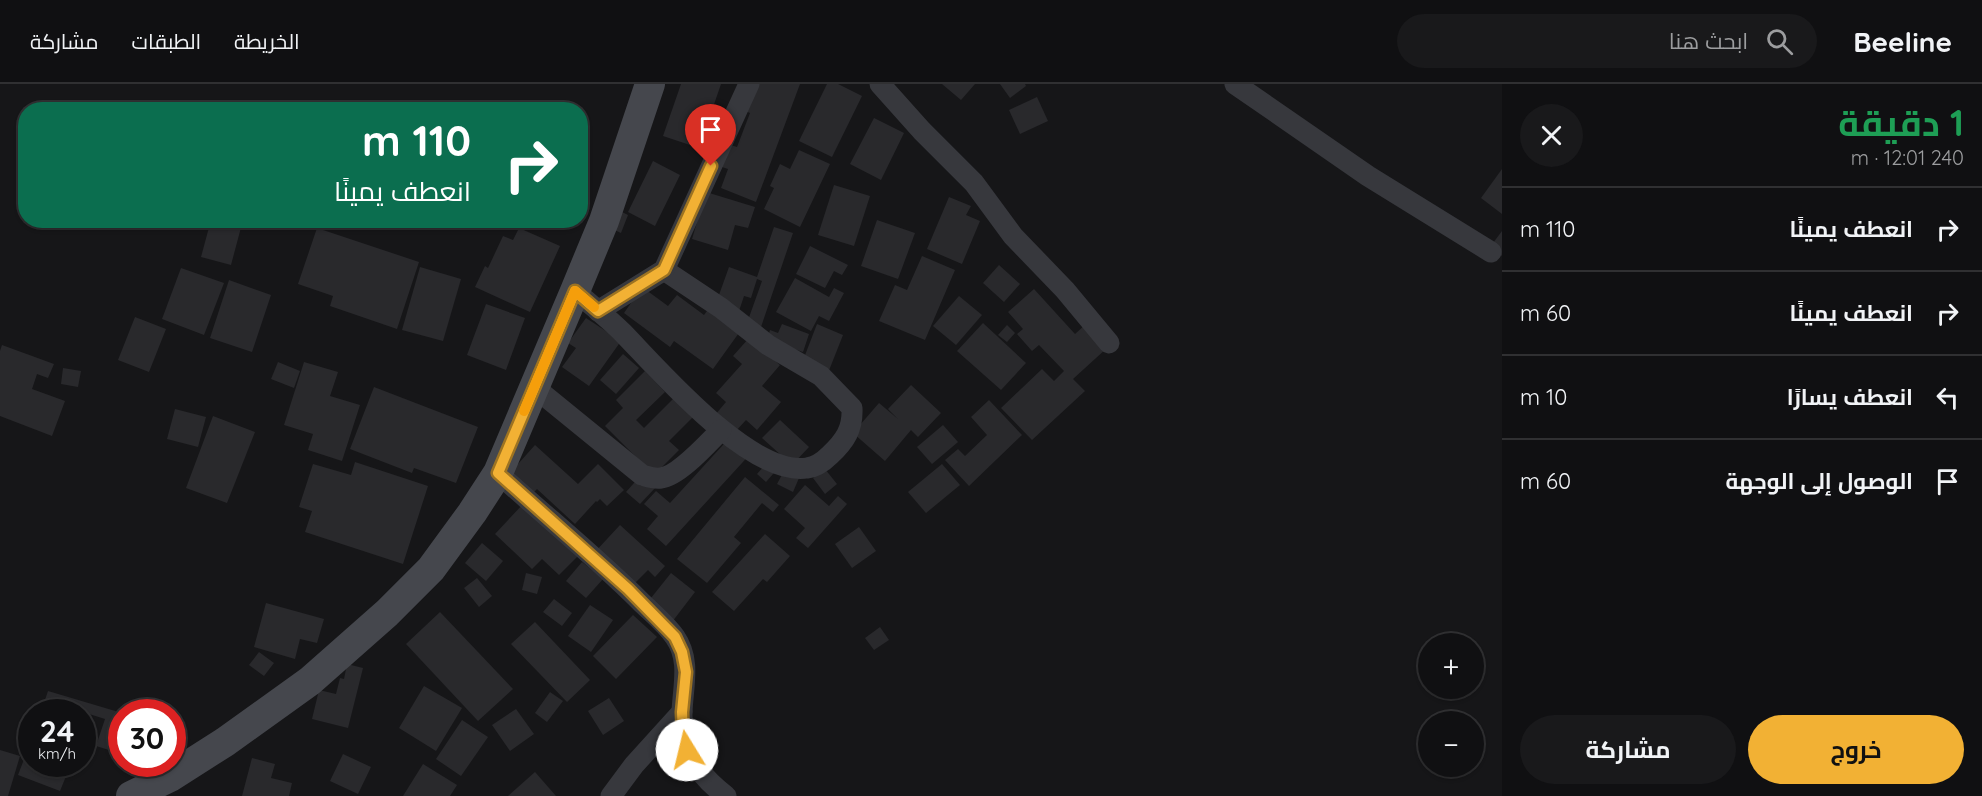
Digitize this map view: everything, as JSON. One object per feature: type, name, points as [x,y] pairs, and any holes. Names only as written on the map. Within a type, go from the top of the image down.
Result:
[{"type":"street","points":[[131,796],[170,777],[225,742],[310,681],[387,613],[431,569],[472,513],[498,473],[575,291],[604,221],[650,84]]},
{"type":"street","points":[[598,311],[664,270],[749,84]]},
{"type":"street","points":[[880,84],[921,131],[974,183],[1013,236],[1065,290],[1109,343]]},
{"type":"street","points":[[1235,84],[1368,176],[1491,252]]},
{"type":"street","points":[[575,291],[721,430],[777,465],[795,469],[808,468],[823,461],[842,443],[852,422],[852,408],[821,376],[768,345],[721,308],[664,270]]},
{"type":"street","points":[[534,387],[642,475],[651,478],[668,477],[692,459],[721,430]]},
{"type":"street","points":[[498,473],[628,589],[675,637],[682,652],[686,672],[682,712],[683,736],[687,750],[708,782],[726,796]]},
{"type":"street","points":[[611,796],[633,765],[682,712]]},
{"type":"building","points":[[681,84],[721,84],[699,148],[663,136]]},
{"type":"building","points":[[756,84],[800,84],[756,202],[721,188],[728,169],[716,165],[724,143],[737,147],[750,113],[743,110]]},
{"type":"building","points":[[827,84],[838,84],[862,96],[832,157],[799,141]]},
{"type":"building","points":[[942,84],[975,84],[961,100]]},
{"type":"building","points":[[1000,84],[1025,84],[1026,86],[1010,98]]},
{"type":"building","points":[[1037,97],[1048,121],[1020,134],[1009,110]]},
{"type":"building","points":[[874,118],[904,133],[881,180],[850,164]]},
{"type":"building","points":[[799,150],[830,164],[800,227],[764,209],[774,188],[770,186],[780,164],[790,169]]},
{"type":"building","points":[[653,161],[680,175],[655,226],[628,212]]},
{"type":"building","points":[[1502,169],[1502,214],[1481,198]]},
{"type":"building","points":[[834,185],[870,196],[854,246],[818,235]]},
{"type":"building","points":[[706,192],[755,207],[748,228],[735,225],[728,250],[692,239]]},
{"type":"building","points":[[949,197],[971,206],[966,215],[980,221],[962,264],[927,249]]},
{"type":"building","points":[[618,210],[628,215],[621,233],[610,228]]},
{"type":"building","points":[[877,220],[915,233],[898,279],[861,266]]},
{"type":"building","points":[[774,227],[793,233],[761,327],[747,323],[762,281],[757,279],[751,298],[744,296],[738,314],[715,306],[729,267],[757,277]]},
{"type":"building","points":[[209,228],[241,228],[231,265],[201,257]]},
{"type":"building","points":[[317,228],[419,262],[397,329],[330,306],[333,296],[298,284]]},
{"type":"building","points":[[519,228],[560,246],[530,312],[475,287],[485,266],[488,268],[503,236],[513,240]]},
{"type":"building","points":[[1502,231],[1502,256],[1490,247]]},
{"type":"building","points":[[810,246],[848,265],[842,275],[834,271],[825,288],[796,274]]},
{"type":"building","points":[[922,256],[955,270],[925,340],[879,321],[895,285],[907,290]]},
{"type":"building","points":[[999,265],[1020,284],[1004,302],[983,283]]},
{"type":"building","points":[[420,267],[461,279],[443,341],[402,330]]},
{"type":"building","points":[[181,268],[224,283],[204,335],[162,319]]},
{"type":"building","points":[[795,278],[829,297],[834,288],[844,293],[829,321],[819,316],[811,331],[776,312]]},
{"type":"building","points":[[229,280],[271,295],[252,352],[210,338]]},
{"type":"building","points":[[642,287],[668,306],[677,295],[704,315],[710,307],[741,330],[713,369],[674,341],[670,347],[624,313]]},
{"type":"building","points":[[1034,289],[1075,334],[1086,324],[1107,348],[1073,379],[1085,391],[1032,440],[1001,408],[1042,369],[1054,381],[1064,371],[1039,345],[1032,351],[1017,334],[1023,329],[1008,312]]},
{"type":"building","points":[[959,296],[982,315],[956,345],[933,326]]},
{"type":"building","points":[[486,304],[525,318],[506,370],[467,355]]},
{"type":"building","points":[[135,317],[166,329],[149,372],[118,360]]},
{"type":"building","points":[[586,318],[621,341],[589,386],[562,367],[576,348],[568,343]]},
{"type":"building","points":[[983,323],[1026,363],[1001,390],[957,351]]},
{"type":"building","points":[[782,324],[809,334],[803,352],[767,340],[770,330],[778,333]]},
{"type":"building","points":[[817,324],[843,335],[828,373],[802,363]]},
{"type":"building","points":[[1007,325],[1015,333],[1007,342],[998,335]]},
{"type":"building","points":[[749,338],[780,365],[762,386],[781,402],[757,430],[746,420],[735,432],[715,415],[726,402],[716,393],[742,364],[733,356]]},
{"type":"building","points":[[2,345],[54,364],[48,378],[37,374],[32,389],[65,401],[52,436],[0,416],[0,351]]},
{"type":"building","points":[[623,354],[639,368],[616,394],[600,380]]},
{"type":"building","points":[[278,362],[300,371],[294,388],[271,379]]},
{"type":"building","points":[[304,362],[338,372],[330,396],[360,405],[342,461],[308,450],[313,434],[284,425]]},
{"type":"building","points":[[63,368],[81,371],[78,387],[61,384]]},
{"type":"building","points":[[645,371],[665,392],[636,420],[644,428],[674,398],[693,417],[669,441],[679,450],[654,475],[605,426],[623,408],[616,400]]},
{"type":"building","points":[[911,385],[941,413],[918,437],[911,430],[885,461],[853,433],[879,403],[898,419],[888,409]]},
{"type":"building","points":[[374,387],[478,427],[456,483],[414,468],[412,473],[350,449]]},
{"type":"building","points":[[989,400],[1022,435],[969,486],[945,460],[958,449],[965,456],[987,435],[971,417]]},
{"type":"building","points":[[175,409],[206,417],[198,447],[167,439]]},
{"type":"building","points":[[213,416],[255,432],[227,503],[186,488]]},
{"type":"building","points":[[780,420],[809,447],[792,465],[762,438]]},
{"type":"building","points":[[943,425],[958,442],[932,464],[917,447]]},
{"type":"building","points":[[733,434],[753,451],[666,546],[647,529],[658,516],[644,504],[656,491],[670,503]]},
{"type":"building","points":[[535,445],[578,484],[598,464],[624,490],[607,506],[600,499],[596,501],[575,524],[537,489],[532,494],[510,473]]},
{"type":"building","points":[[771,458],[780,466],[766,482],[757,474]]},
{"type":"building","points":[[355,462],[428,486],[403,564],[305,532],[312,511],[299,507],[313,464],[351,475]]},
{"type":"building","points":[[942,464],[960,485],[926,513],[908,492]]},
{"type":"building","points":[[825,469],[837,484],[825,494],[813,478]]},
{"type":"building","points":[[784,471],[799,478],[793,492],[777,484]]},
{"type":"building","points":[[642,474],[656,487],[640,504],[626,492]]},
{"type":"building","points":[[745,477],[779,505],[773,512],[762,503],[734,537],[741,543],[707,583],[677,559]]},
{"type":"building","points":[[805,485],[829,506],[838,496],[847,504],[808,548],[796,538],[805,528],[784,509]]},
{"type":"building","points":[[523,504],[578,556],[559,575],[542,559],[532,569],[495,534]]},
{"type":"building","points":[[620,525],[665,566],[655,577],[648,570],[632,586],[595,552]]},
{"type":"building","points":[[859,527],[876,551],[852,568],[835,544]]},
{"type":"building","points":[[765,534],[790,556],[767,582],[763,579],[734,611],[712,592]]},
{"type":"building","points":[[482,543],[503,561],[486,581],[465,563]]},
{"type":"building","points":[[582,562],[603,579],[586,598],[566,581]]},
{"type":"building","points":[[526,573],[542,577],[537,594],[522,590]]},
{"type":"building","points":[[671,573],[695,592],[672,622],[647,603]]},
{"type":"building","points":[[477,578],[492,596],[479,607],[464,588]]},
{"type":"building","points":[[554,599],[572,613],[562,626],[543,612]]},
{"type":"building","points":[[266,603],[324,619],[317,643],[300,639],[295,659],[254,647]]},
{"type":"building","points":[[590,605],[613,620],[591,652],[568,636]]},
{"type":"building","points":[[440,612],[513,689],[478,721],[406,644]]},
{"type":"building","points":[[633,615],[657,637],[616,679],[593,656]]},
{"type":"building","points":[[535,622],[590,680],[567,702],[511,644]]},
{"type":"building","points":[[880,627],[889,640],[874,650],[865,638]]},
{"type":"building","points":[[259,652],[274,663],[264,676],[249,665]]},
{"type":"building","points":[[347,664],[363,668],[348,728],[312,719],[319,690],[336,694],[340,678],[344,679]]},
{"type":"building","points":[[424,686],[462,708],[436,751],[399,728]]},
{"type":"building","points":[[48,691],[75,699],[45,699]]},
{"type":"building","points":[[550,692],[563,701],[547,722],[535,713]]},
{"type":"building","points":[[609,698],[624,721],[603,735],[588,711]]},
{"type":"building","points":[[96,705],[108,709],[108,750],[96,746],[105,719],[96,716]]},
{"type":"building","points":[[516,709],[534,734],[510,751],[492,725]]},
{"type":"building","points":[[462,720],[488,737],[461,776],[436,759]]},
{"type":"building","points":[[0,750],[18,755],[18,763],[8,796],[0,796]]},
{"type":"building","points":[[343,754],[371,767],[358,794],[330,781]]},
{"type":"building","points":[[252,758],[275,764],[271,778],[292,783],[289,796],[242,796]]},
{"type":"building","points":[[423,764],[457,785],[450,796],[403,796]]},
{"type":"building","points":[[535,772],[556,796],[508,796]]},
{"type":"building","points":[[23,777],[66,777],[60,791]]},
{"type":"slow traffic","points":[[524,411],[575,291],[594,307]]},
{"type":"route","points":[[687,750],[683,736],[682,712],[686,672],[682,652],[675,637],[628,589],[498,473],[575,291],[598,311],[664,270],[711,166]]}]
